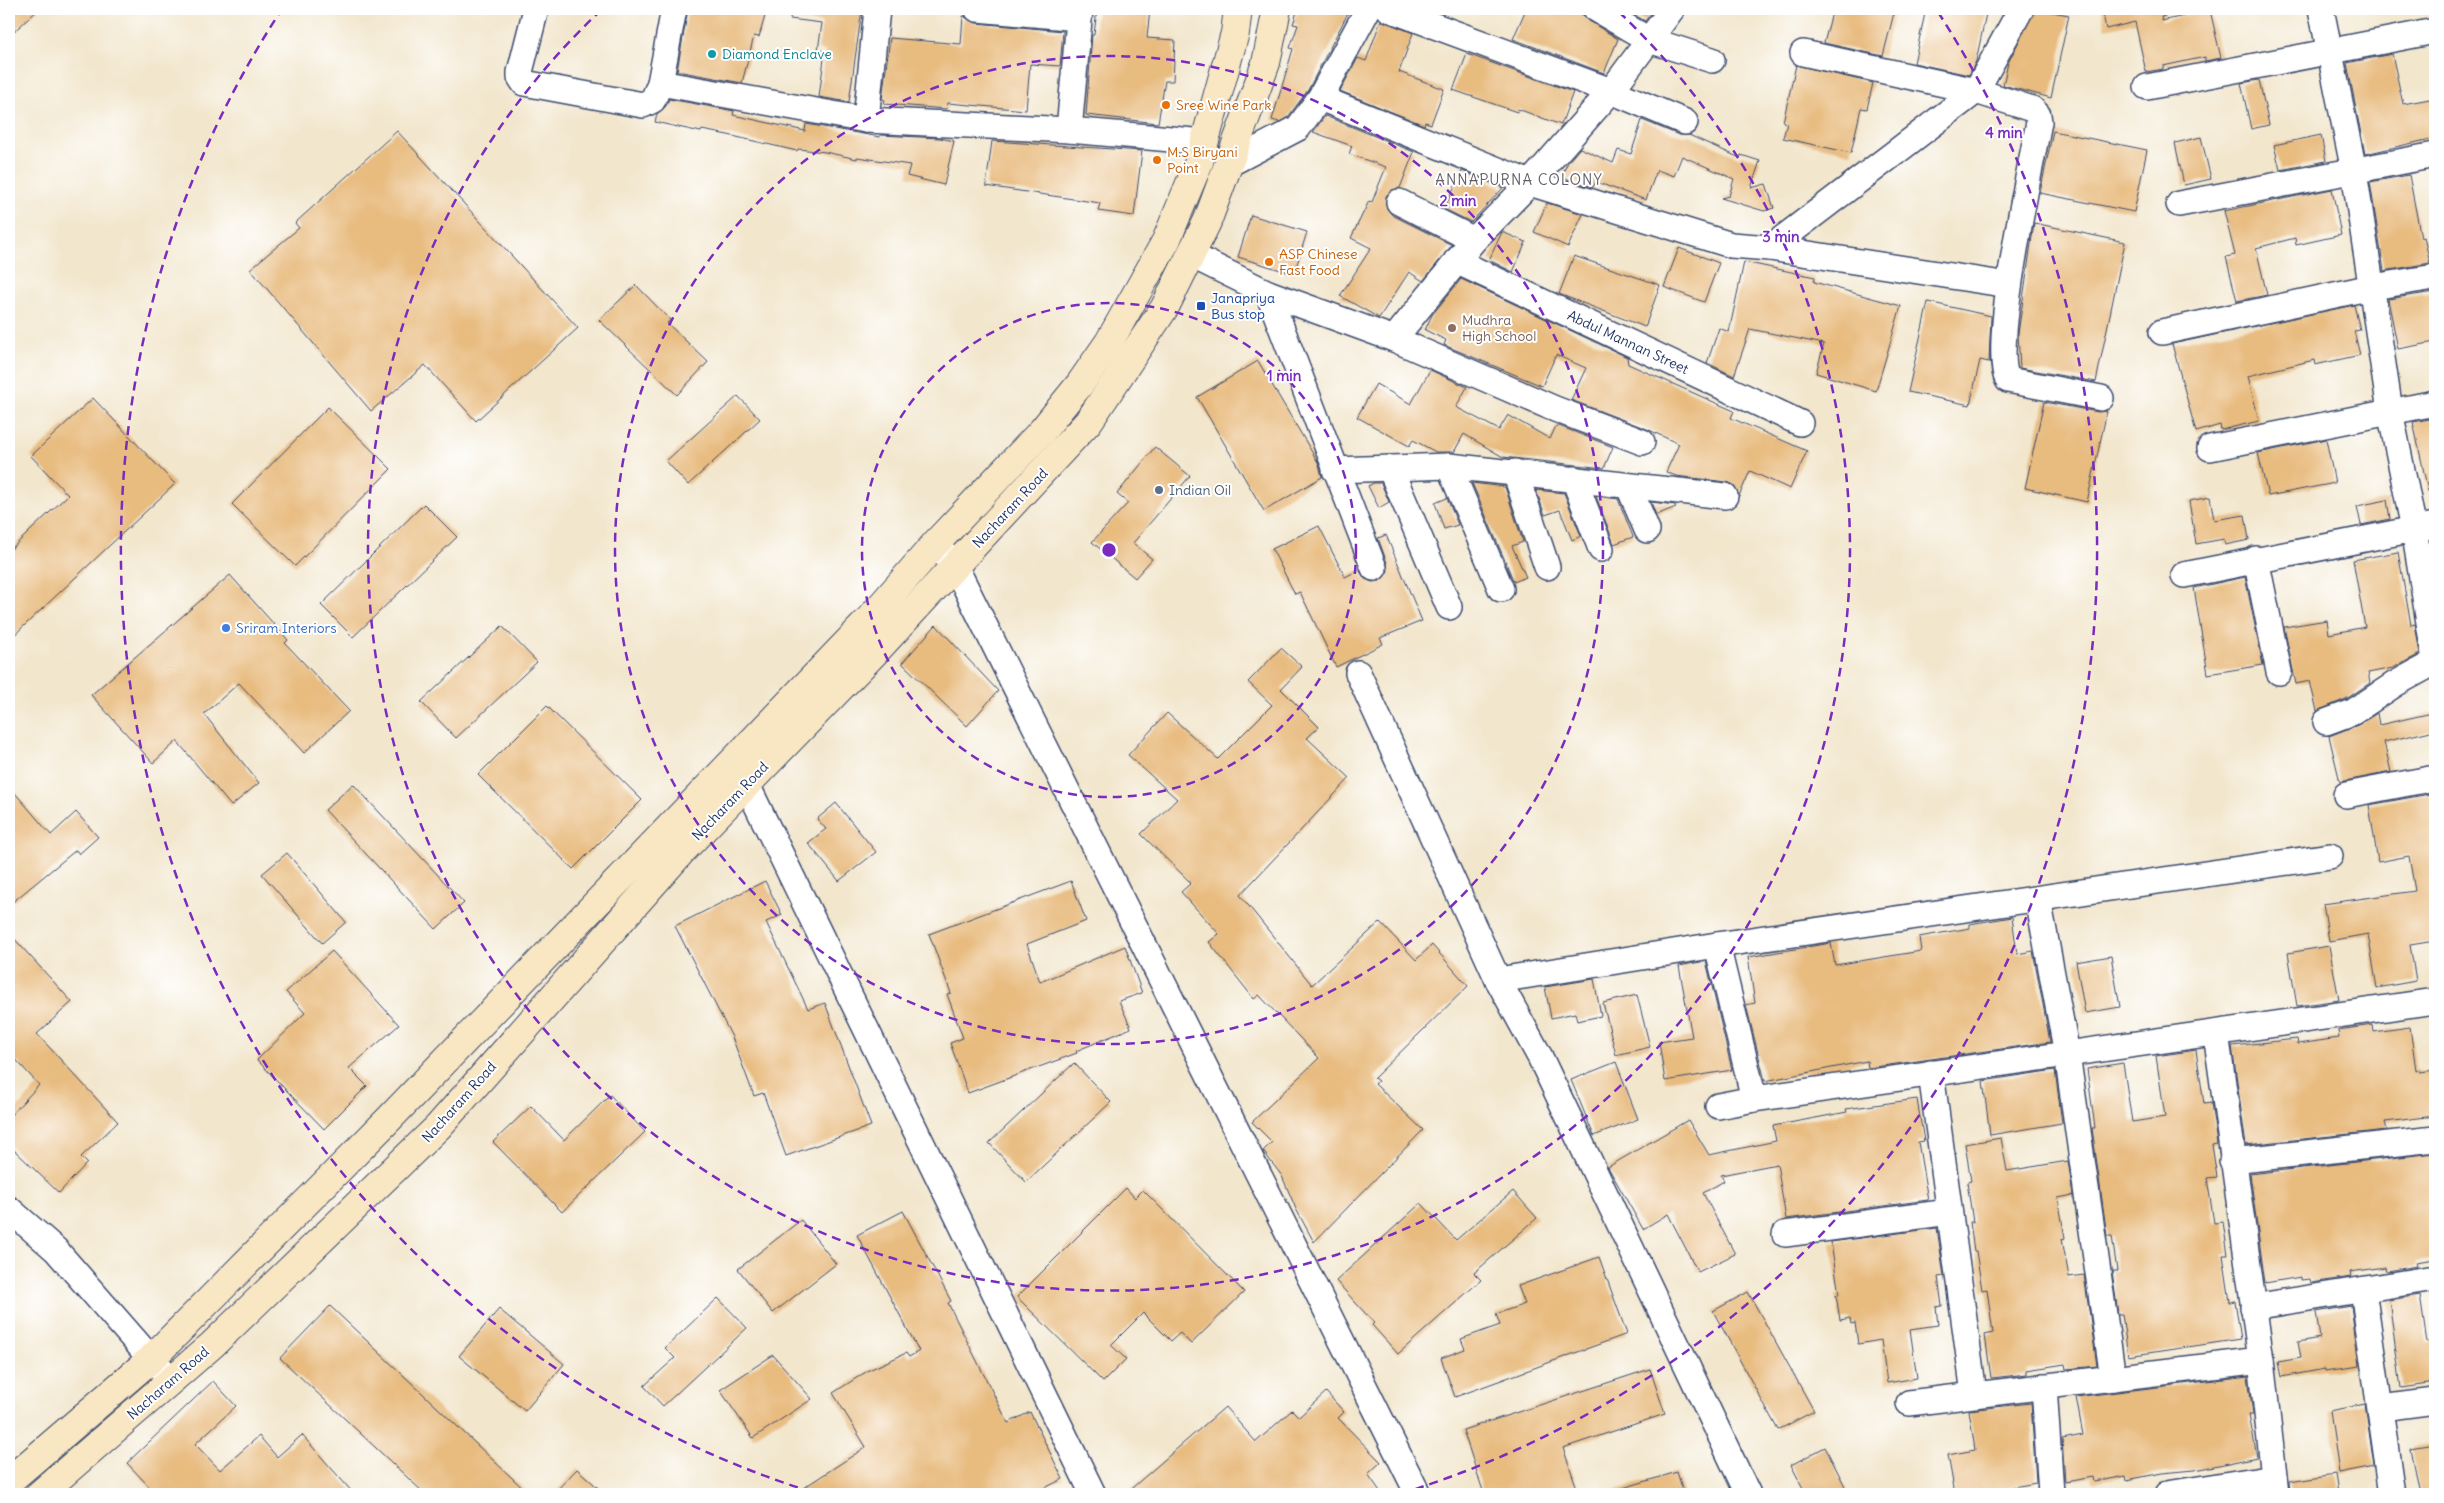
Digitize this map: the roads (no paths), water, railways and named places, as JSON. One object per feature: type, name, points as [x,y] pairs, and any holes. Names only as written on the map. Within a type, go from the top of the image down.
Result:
[{"type":"main road","name":"Nacharam Road","points":[[9,1481],[151,1359],[389,1119],[859,630],[935,544],[1042,431],[1080,384],[1109,342],[1166,241],[1205,142],[1235,33],[1238,9]]},
{"type":"main road","name":"Nacharam Road","points":[[40,1494],[173,1380],[438,1127],[682,851],[876,651],[1024,494],[1088,422],[1165,307],[1207,222],[1266,63],[1277,9]]},
{"type":"street","points":[[536,9],[520,72],[520,77],[524,83],[643,105],[653,100],[660,83],[674,9]]},
{"type":"street","points":[[866,120],[877,9]]},
{"type":"street","points":[[977,9],[1080,13],[1069,130]]},
{"type":"street","points":[[1230,164],[1298,128],[1320,98],[1368,9]]},
{"type":"street","points":[[1389,9],[1611,91],[1685,122]]},
{"type":"street","points":[[1596,9],[1649,40],[1712,60]]},
{"type":"street","points":[[1394,339],[1474,240],[1530,182],[1611,91],[1672,9]]},
{"type":"street","points":[[1770,248],[1976,91],[2021,9]]},
{"type":"street","points":[[2321,9],[2354,171],[2390,411],[2425,527],[2435,661],[2395,684],[2353,712],[2326,722]]},
{"type":"street","points":[[2147,87],[2435,31]]},
{"type":"street","points":[[1803,53],[1976,91],[2032,108],[2038,115],[2039,122],[2009,285],[2002,356],[2003,372],[2008,380],[2101,398]]},
{"type":"street","points":[[660,83],[866,120],[1069,130],[1205,142]]},
{"type":"street","points":[[1320,98],[1530,182],[1732,245],[1770,248],[2009,285]]},
{"type":"street","points":[[2179,204],[2435,155]]},
{"type":"street","points":[[1399,202],[1474,240]]},
{"type":"street","points":[[1190,255],[1268,292],[1394,339],[1555,408],[1642,442]]},
{"type":"street","name":"Abdul Mannan Street","points":[[1456,261],[1800,423]]},
{"type":"street","points":[[2162,332],[2372,287],[2435,277]]},
{"type":"street","points":[[1268,292],[1374,568]]},
{"type":"street","points":[[2210,448],[2435,403]]},
{"type":"street","points":[[1335,470],[1449,466],[1725,496]]},
{"type":"street","points":[[1449,466],[1501,589]]},
{"type":"street","points":[[1390,468],[1449,606]]},
{"type":"street","points":[[1516,472],[1548,567]]},
{"type":"street","points":[[1574,479],[1601,549]]},
{"type":"street","points":[[1629,487],[1647,530]]},
{"type":"street","points":[[2184,575],[2256,559],[2425,527]]},
{"type":"street","points":[[935,544],[955,566],[1418,1494]]},
{"type":"street","points":[[2256,559],[2279,672]]},
{"type":"street","points":[[1358,673],[1498,980],[1540,1057],[1748,1494]]},
{"type":"street","points":[[2346,795],[2435,778]]},
{"type":"street","points":[[747,785],[1093,1494]]},
{"type":"street","points":[[1498,980],[2330,856]]},
{"type":"street","points":[[2038,899],[2067,1054],[2113,1378]]},
{"type":"street","points":[[1717,946],[1754,1098]]},
{"type":"street","points":[[1718,1106],[1754,1098],[2216,1034],[2435,1001]]},
{"type":"street","points":[[2166,1494],[2275,1486],[2261,1360],[2232,1162],[2216,1034]]},
{"type":"street","points":[[1931,1073],[1974,1394]]},
{"type":"street","points":[[2232,1162],[2435,1139]]},
{"type":"street","points":[[9,1209],[56,1250],[151,1359],[173,1380]]},
{"type":"street","points":[[1785,1234],[1949,1212]]},
{"type":"street","points":[[2253,1307],[2435,1278]]},
{"type":"street","points":[[2363,1290],[2392,1494]]},
{"type":"street","points":[[1908,1403],[2261,1360]]},
{"type":"street","points":[[2044,1386],[2051,1494]]},
{"type":"street","points":[[2381,1408],[2435,1401]]},
{"type":"place","name":"Diamond Enclave","points":[[712,54]]},
{"type":"place","name":"Sree Wine Park","points":[[1166,105]]},
{"type":"place","name":"M.S Biryani Point","points":[[1157,160]]},
{"type":"place","name":"ASP Chinese Fast Food","points":[[1269,262]]},
{"type":"place","name":"Janapriya Bus stop","points":[[1201,306]]},
{"type":"place","name":"Mudhra High School","points":[[1452,328]]},
{"type":"place","name":"Indian Oil","points":[[1159,490]]},
{"type":"place","name":"Sriram Interiors","points":[[226,628]]},
{"type":"district","name":"ANNAPURNA COLONY","points":[[1519,179]]}]
